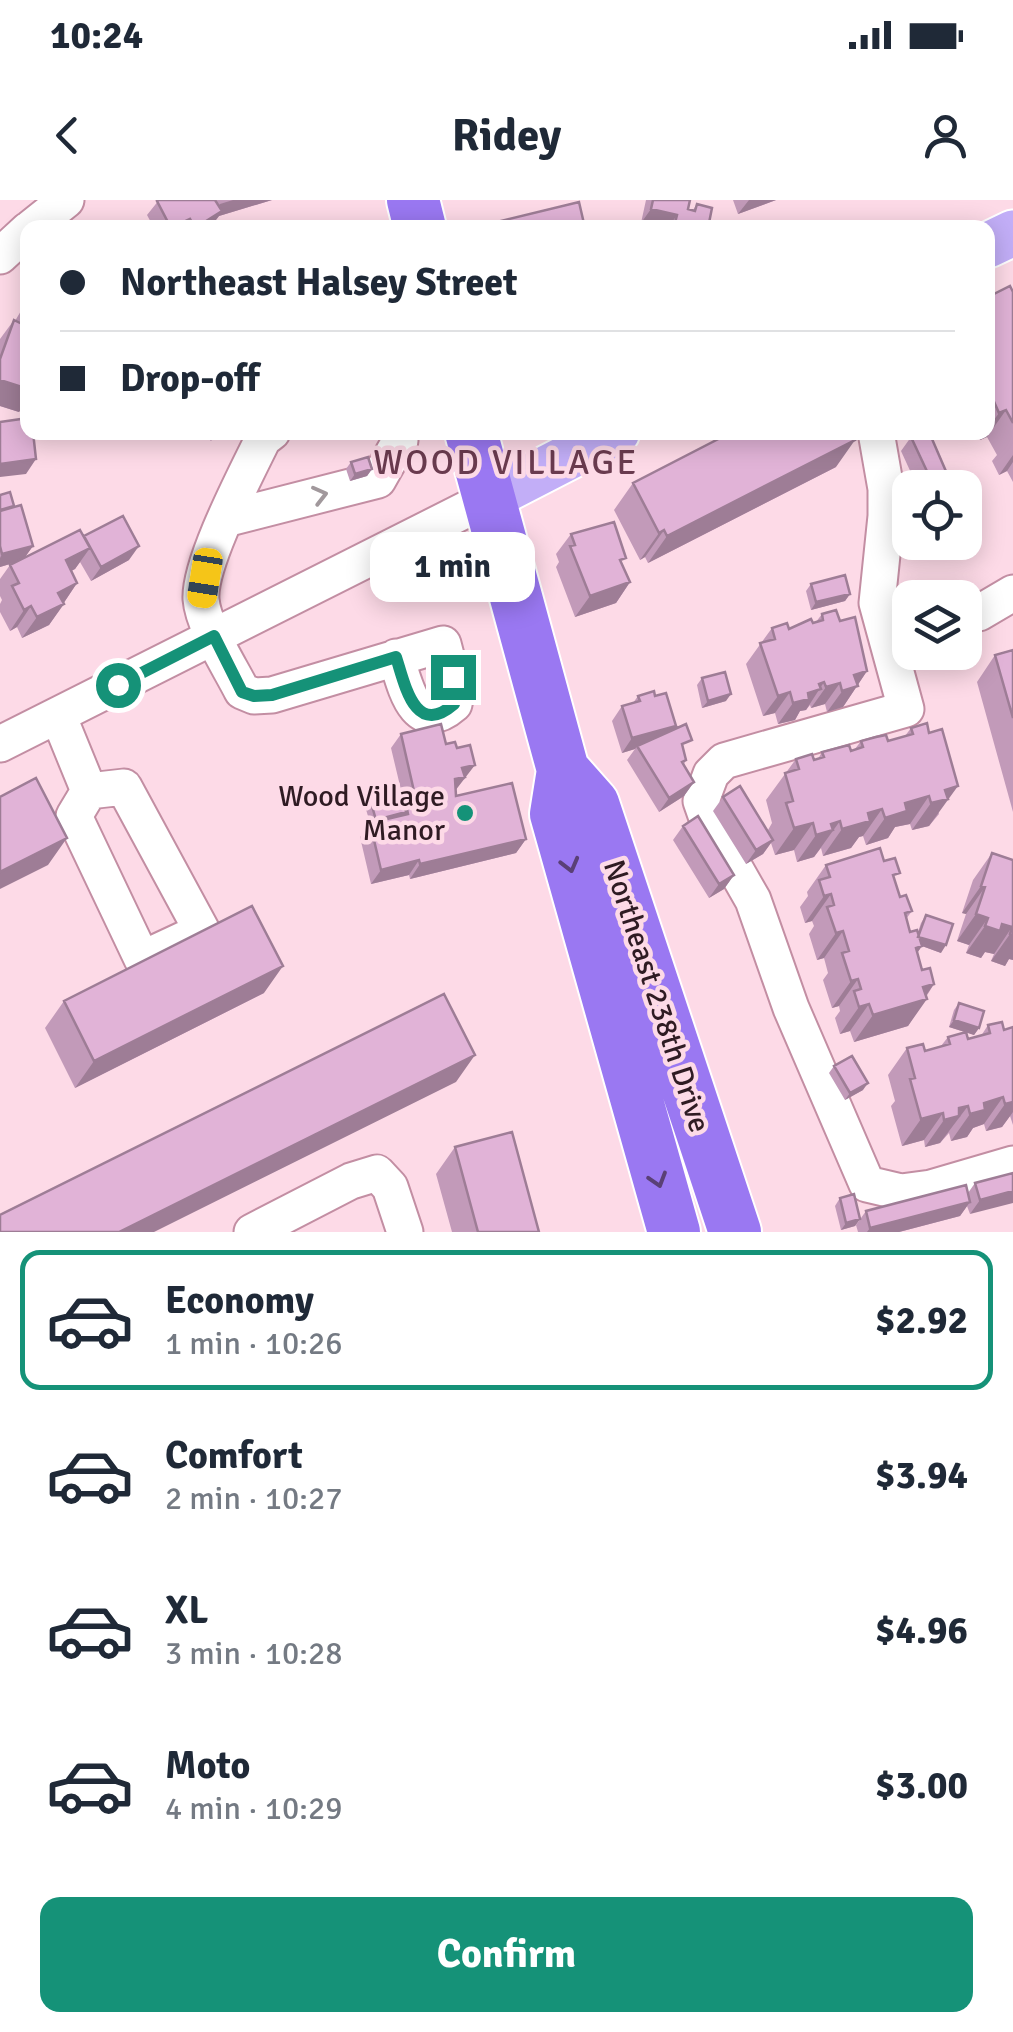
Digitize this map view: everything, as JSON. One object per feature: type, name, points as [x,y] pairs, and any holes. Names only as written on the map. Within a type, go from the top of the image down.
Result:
[{"type":"highway","name":"Northeast 238th Drive","points":[[473,440],[564,770],[556,814],[674,1232]]},
{"type":"highway","name":"Northeast 238th Drive","points":[[564,770],[594,804],[735,1232]]},
{"type":"main road","points":[[489,498],[601,440]]},
{"type":"street","points":[[40,220],[66,200]]},
{"type":"street","points":[[0,256],[20,237]]},
{"type":"street","points":[[263,440],[225,519],[201,600],[242,692],[272,695],[396,657],[443,644],[456,694],[454,704],[434,716],[422,714],[413,704],[396,657]]},
{"type":"street","points":[[225,519],[378,480],[400,440]]},
{"type":"street","points":[[877,440],[886,489],[886,516],[877,602],[906,708],[724,761],[711,774],[701,801],[752,900],[791,1008],[868,1184],[900,1192],[931,1188],[1013,1164]]},
{"type":"street","points":[[5,730],[58,715],[489,498]]},
{"type":"street","points":[[982,610],[1013,593]]},
{"type":"street","points":[[58,715],[90,791]]},
{"type":"street","points":[[124,787],[202,931],[142,958],[74,816],[90,791],[124,787]]},
{"type":"street","points":[[252,1232],[351,1181],[377,1173],[390,1186],[405,1232]]},
{"type":"building","points":[[215,200],[222,211],[208,220],[167,220],[157,201]]},
{"type":"building","points":[[653,200],[690,200],[688,209],[695,211],[697,204],[712,208],[710,220],[676,220],[677,215],[651,209]]},
{"type":"building","points":[[579,202],[583,220],[505,220]]},
{"type":"building","points":[[1010,286],[1013,292],[1013,423],[1006,410],[999,413],[995,404],[995,294]]},
{"type":"building","points":[[14,320],[20,323],[20,386],[0,380],[0,359]]},
{"type":"building","points":[[20,419],[20,440],[34,440],[36,459],[0,464],[0,422]]},
{"type":"building","points":[[716,440],[855,440],[667,536],[664,530],[659,533],[633,483]]},
{"type":"building","points":[[912,440],[932,440],[945,470],[926,470]]},
{"type":"building","points":[[368,457],[372,469],[355,474],[351,462]]},
{"type":"building","points":[[10,492],[14,506],[0,510],[0,495]]},
{"type":"building","points":[[21,505],[33,546],[2,554],[0,511]]},
{"type":"building","points":[[123,516],[139,546],[101,567],[84,536]]},
{"type":"building","points":[[614,522],[626,558],[620,560],[630,582],[590,596],[570,546],[575,545],[571,534]]},
{"type":"building","points":[[80,530],[90,548],[66,560],[77,583],[58,593],[64,604],[37,617],[31,606],[24,610],[12,586],[19,583],[10,565]]},
{"type":"building","points":[[845,575],[850,594],[816,602],[811,584]]},
{"type":"building","points":[[836,610],[840,621],[855,617],[867,671],[854,675],[858,686],[842,691],[840,683],[826,687],[824,682],[819,684],[821,689],[808,693],[809,699],[793,703],[790,692],[778,696],[760,643],[775,639],[772,628],[787,623],[789,629],[811,619],[813,623],[823,620],[822,614]]},
{"type":"building","points":[[1013,650],[1013,718],[995,655]]},
{"type":"building","points":[[725,672],[731,694],[708,701],[702,678]]},
{"type":"building","points":[[654,691],[655,696],[666,693],[676,726],[632,738],[622,706],[640,701],[638,696]]},
{"type":"building","points":[[927,723],[929,733],[942,729],[958,786],[945,790],[948,799],[931,803],[929,796],[905,803],[907,811],[885,818],[882,809],[868,813],[870,821],[842,829],[840,821],[831,824],[833,830],[816,835],[813,823],[794,828],[786,803],[793,801],[785,773],[799,769],[796,759],[812,754],[814,760],[824,757],[822,752],[849,745],[851,751],[863,747],[861,741],[886,735],[888,741],[913,734],[911,728]]},
{"type":"building","name":"Wood Village Manor","points":[[441,724],[446,744],[455,742],[457,748],[470,745],[475,765],[462,768],[465,777],[455,779],[456,796],[512,783],[526,839],[381,870],[370,823],[408,814],[407,809],[434,802],[433,796],[416,800],[401,734]]},
{"type":"building","points":[[686,724],[692,740],[682,744],[686,760],[682,762],[694,782],[669,798],[637,746]]},
{"type":"building","points":[[36,778],[67,838],[0,872],[0,797]]},
{"type":"building","points":[[740,786],[773,840],[756,850],[723,797]]},
{"type":"building","points":[[400,791],[406,812],[376,820],[370,799]]},
{"type":"building","points":[[698,816],[734,875],[719,884],[683,826]]},
{"type":"building","points":[[880,848],[884,861],[895,858],[900,873],[893,875],[900,897],[906,895],[912,911],[905,913],[910,932],[917,930],[922,946],[916,948],[922,970],[930,968],[934,984],[923,987],[927,999],[873,1015],[869,1004],[859,1007],[854,991],[861,989],[858,979],[851,981],[842,953],[849,951],[843,931],[836,933],[827,907],[834,905],[831,894],[824,896],[819,880],[830,877],[826,865]]},
{"type":"building","points":[[992,853],[1013,860],[1013,935],[1012,927],[1002,924],[1000,931],[985,926],[988,918],[976,914]]},
{"type":"building","points":[[252,906],[283,966],[94,1061],[64,1001]]},
{"type":"building","points":[[926,915],[953,924],[946,945],[918,937]]},
{"type":"building","points":[[444,994],[475,1055],[119,1232],[0,1232],[0,1215]]},
{"type":"building","points":[[959,1003],[984,1011],[979,1028],[954,1020]]},
{"type":"building","points":[[1002,1022],[1004,1030],[1013,1027],[1013,1102],[1005,1104],[1003,1097],[984,1103],[985,1110],[970,1114],[968,1106],[959,1108],[959,1116],[944,1120],[943,1113],[921,1119],[910,1079],[915,1078],[907,1048],[923,1044],[925,1051],[950,1044],[948,1037],[966,1032],[968,1039],[990,1033],[988,1025]]},
{"type":"building","points":[[852,1056],[868,1083],[850,1093],[834,1066]]},
{"type":"building","points":[[512,1132],[539,1232],[478,1232],[455,1147]]},
{"type":"building","points":[[1013,1173],[1013,1191],[980,1200],[975,1183]]},
{"type":"building","points":[[966,1185],[970,1202],[870,1228],[866,1211]]},
{"type":"building","points":[[854,1194],[860,1219],[846,1223],[840,1198]]},
{"type":"place","name":"Wood Village Manor","points":[[465,813]]},
{"type":"district","name":"WOOD VILLAGE","points":[[506,462]]},
{"type":"route","points":[[118,685],[214,636],[242,692],[254,696],[272,695],[396,657],[413,704],[422,714],[434,716],[454,704],[453,677]]}]
